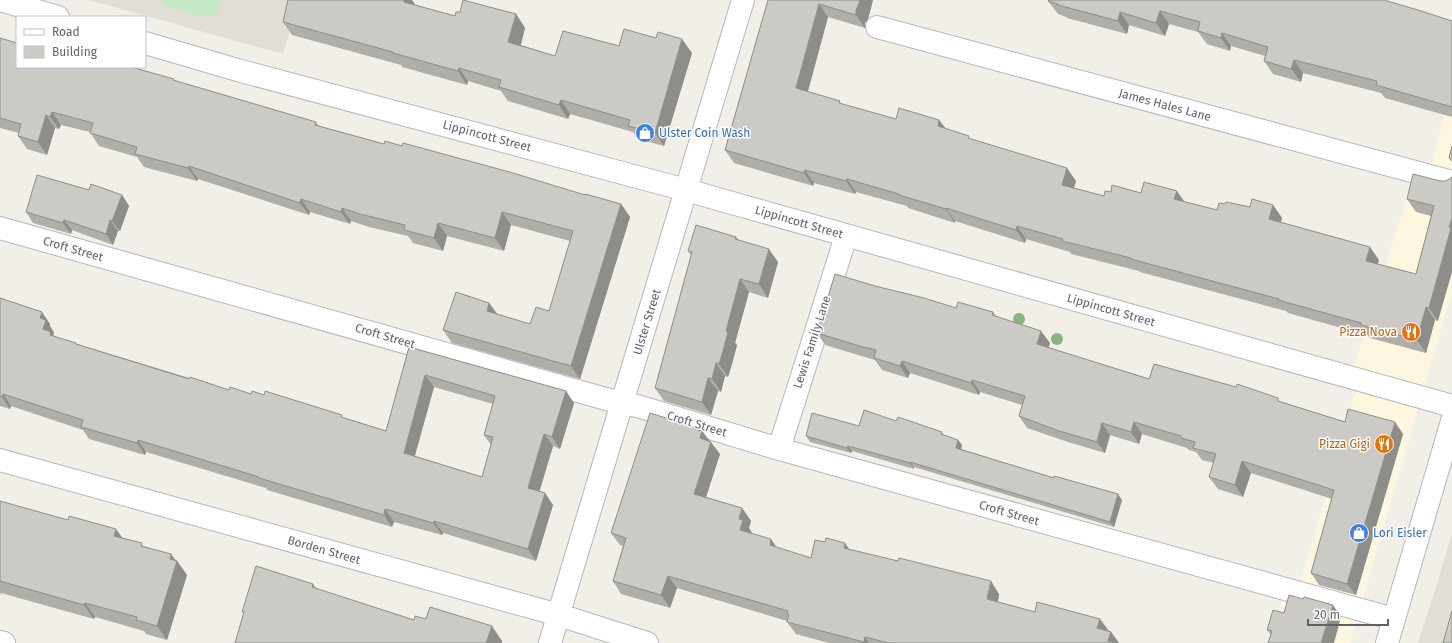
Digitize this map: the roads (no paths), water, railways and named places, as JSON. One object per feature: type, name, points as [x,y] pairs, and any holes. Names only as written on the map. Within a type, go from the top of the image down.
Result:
[{"type":"street","points":[[0,0],[55,16]]},
{"type":"street","name":"Ulster Street","points":[[550,643],[743,0]]},
{"type":"street","name":"James Hales Lane","points":[[877,27],[1452,182]]},
{"type":"street","name":"Lippincott Street","points":[[146,42],[241,71],[686,190],[1452,406]]},
{"type":"street","name":"Croft Street","points":[[0,228],[623,403],[779,449],[1394,619]]},
{"type":"street","name":"Lewis Family Lane","points":[[779,449],[846,236]]},
{"type":"street","points":[[1387,643],[1452,421]]},
{"type":"street","name":"Borden Street","points":[[0,460],[559,615],[647,643]]},
{"type":"street","points":[[0,642],[4,643]]},
{"type":"place","name":"Ulster Coin Wash","points":[[645,133]]},
{"type":"place","name":"Pizza Nova","points":[[1411,332]]},
{"type":"place","name":"Pizza Gigi","points":[[1384,444]]},
{"type":"place","name":"Lori Eisler","points":[[1359,533]]}]
